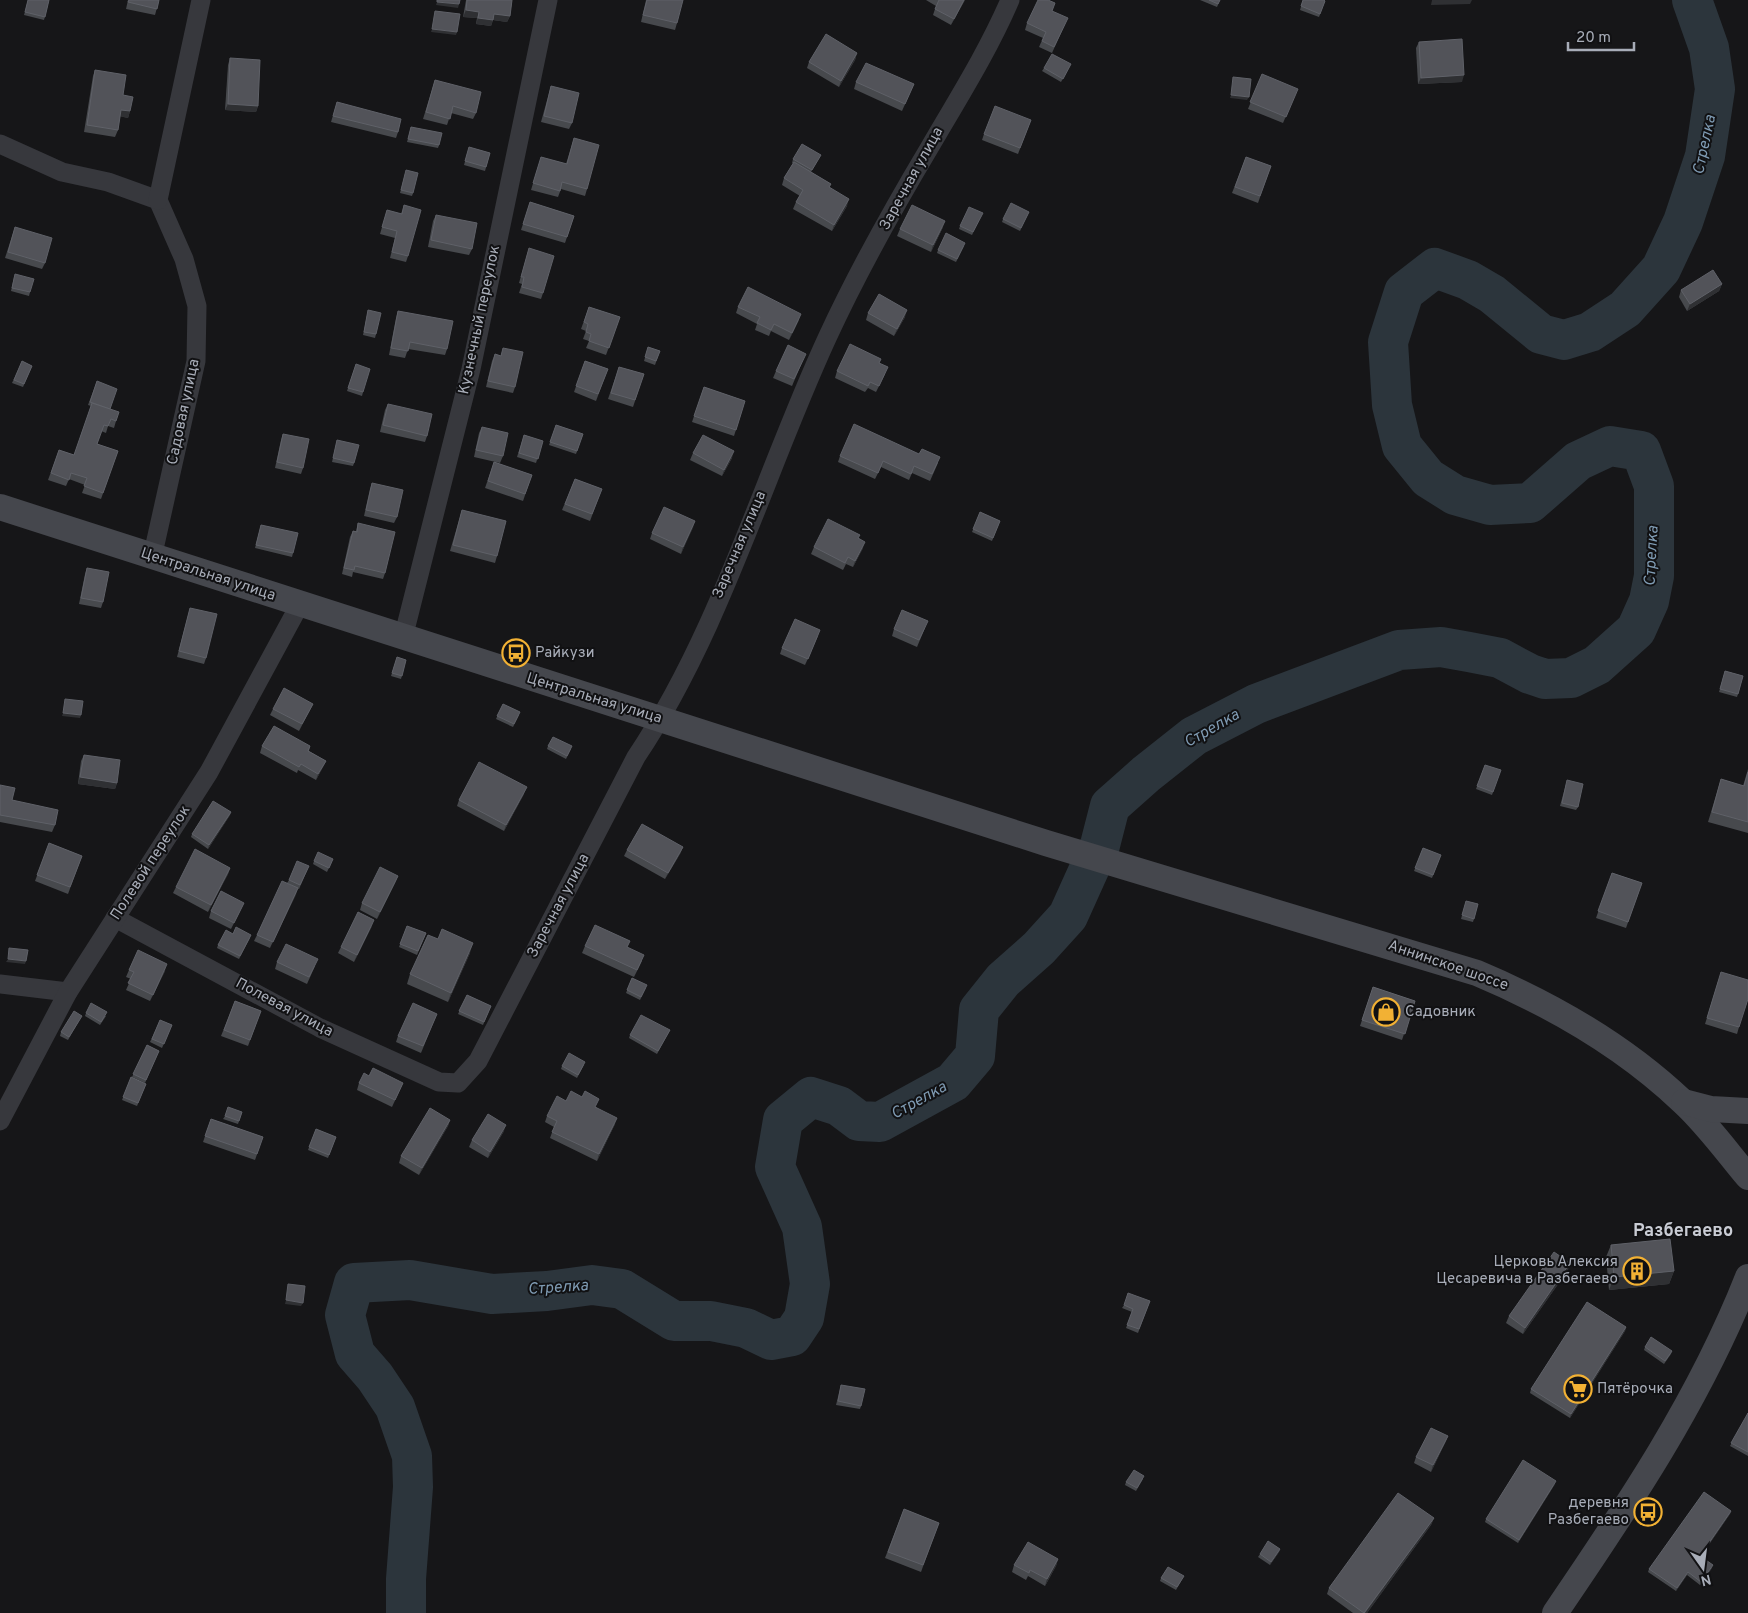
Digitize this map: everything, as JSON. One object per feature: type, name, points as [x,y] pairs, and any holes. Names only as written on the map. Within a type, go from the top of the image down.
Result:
[{"type":"main road","name":"Центральная улица","points":[[0,507],[152,558],[1046,843],[1149,874]]},
{"type":"main road","name":"Аннинское шоссе","points":[[1149,874],[1280,915],[1412,952],[1477,973],[1518,990],[1577,1021],[1605,1039],[1684,1102],[1748,1177]]},
{"type":"main road","points":[[1684,1102],[1711,1109],[1748,1111]]},
{"type":"main road","points":[[1555,1613],[1665,1446],[1699,1387],[1739,1315],[1748,1278]]},
{"type":"street","points":[[0,144],[62,172],[108,182],[158,200],[201,0]]},
{"type":"street","name":"Кузнечный переулок","points":[[403,638],[471,369],[548,0]]},
{"type":"street","name":"Заречная улица","points":[[458,1083],[478,1061],[636,757],[661,720],[690,664],[828,336],[901,196],[995,36],[1010,0]]},
{"type":"street","name":"Садовая улица","points":[[152,558],[196,361],[197,306],[184,259],[158,200]]},
{"type":"street","name":"Полевой переулок","points":[[0,1121],[68,992],[210,772],[300,604]]},
{"type":"street","name":"Полевая улица","points":[[115,918],[320,1028],[439,1082],[458,1083]]},
{"type":"street","points":[[0,984],[68,992]]},
{"type":"building","points":[[28,0],[49,0],[45,17],[25,12]]},
{"type":"building","points":[[129,0],[159,0],[157,9],[128,2]]},
{"type":"building","points":[[437,0],[460,0],[459,4],[437,2]]},
{"type":"building","points":[[467,0],[512,0],[510,16],[494,14],[493,20],[478,18],[479,12],[466,10]]},
{"type":"building","points":[[647,0],[683,0],[677,23],[643,15]]},
{"type":"building","points":[[939,0],[964,0],[954,19],[935,9]]},
{"type":"building","points":[[1038,0],[1048,0],[1055,3],[1052,11],[1068,18],[1054,47],[1042,41],[1046,32],[1027,23]]},
{"type":"building","points":[[1209,0],[1220,0],[1218,4]]},
{"type":"building","points":[[1303,0],[1324,0],[1320,14],[1301,6]]},
{"type":"building","points":[[435,11],[460,14],[457,32],[432,29]]},
{"type":"building","points":[[826,34],[857,53],[841,81],[809,62]]},
{"type":"building","points":[[1462,39],[1464,75],[1421,78],[1419,42]]},
{"type":"building","points":[[1052,54],[1071,64],[1063,79],[1044,68]]},
{"type":"building","points":[[230,58],[260,60],[258,106],[228,104]]},
{"type":"building","points":[[866,63],[914,84],[905,104],[856,82]]},
{"type":"building","points":[[95,70],[126,75],[123,95],[133,97],[130,111],[121,110],[118,130],[87,125]]},
{"type":"building","points":[[1262,74],[1298,89],[1286,117],[1250,102]]},
{"type":"building","points":[[1233,77],[1251,79],[1249,97],[1231,95]]},
{"type":"building","points":[[435,80],[481,92],[476,113],[453,106],[450,119],[426,112]]},
{"type":"building","points":[[551,86],[579,93],[572,123],[544,116]]},
{"type":"building","points":[[337,102],[401,119],[398,132],[333,116]]},
{"type":"building","points":[[995,106],[1031,120],[1020,148],[984,134]]},
{"type":"building","points":[[411,127],[442,133],[439,145],[408,139]]},
{"type":"building","points":[[574,138],[599,145],[587,189],[562,182],[560,191],[533,183],[541,157],[567,164]]},
{"type":"building","points":[[802,144],[821,155],[812,170],[793,159]]},
{"type":"building","points":[[469,147],[490,153],[486,167],[465,161]]},
{"type":"building","points":[[1246,157],[1271,166],[1260,196],[1235,187]]},
{"type":"building","points":[[794,162],[831,184],[829,187],[849,199],[834,225],[796,202],[803,190],[784,178]]},
{"type":"building","points":[[406,170],[418,173],[413,193],[401,190]]},
{"type":"building","points":[[530,202],[574,216],[567,237],[523,224]]},
{"type":"building","points":[[1011,203],[1029,212],[1021,228],[1003,219]]},
{"type":"building","points":[[404,205],[421,210],[408,256],[392,252],[397,231],[382,227],[387,210],[402,214]]},
{"type":"building","points":[[912,205],[945,221],[933,245],[900,229]]},
{"type":"building","points":[[969,207],[983,213],[973,232],[960,226]]},
{"type":"building","points":[[436,215],[477,223],[472,249],[431,240]]},
{"type":"building","points":[[15,227],[52,238],[45,263],[8,252]]},
{"type":"building","points":[[946,233],[965,243],[957,259],[938,250]]},
{"type":"building","points":[[529,248],[554,256],[543,293],[522,287],[524,277],[521,277]]},
{"type":"building","points":[[1713,270],[1722,284],[1690,304],[1681,290]]},
{"type":"building","points":[[15,274],[34,279],[30,292],[12,288]]},
{"type":"building","points":[[748,287],[801,314],[792,333],[774,324],[771,330],[757,323],[760,317],[738,307]]},
{"type":"building","points":[[879,294],[907,310],[897,329],[868,313]]},
{"type":"building","points":[[589,307],[620,317],[609,348],[589,341],[591,334],[586,332],[588,324],[584,322]]},
{"type":"building","points":[[368,310],[381,313],[376,334],[364,332]]},
{"type":"building","points":[[398,311],[453,321],[447,349],[410,342],[408,351],[391,348]]},
{"type":"building","points":[[850,344],[881,359],[879,363],[888,367],[879,386],[870,382],[868,386],[837,371]]},
{"type":"building","points":[[788,345],[806,354],[794,379],[776,371]]},
{"type":"building","points":[[648,347],[660,351],[656,361],[645,357]]},
{"type":"building","points":[[503,348],[523,352],[515,387],[488,381],[495,354],[501,356]]},
{"type":"building","points":[[22,361],[32,366],[24,384],[14,380]]},
{"type":"building","points":[[585,361],[608,369],[598,394],[576,386]]},
{"type":"building","points":[[356,364],[370,369],[363,392],[348,388]]},
{"type":"building","points":[[619,367],[644,374],[635,400],[611,393]]},
{"type":"building","points":[[97,381],[117,389],[110,409],[90,402]]},
{"type":"building","points":[[704,387],[745,401],[736,430],[694,416]]},
{"type":"building","points":[[92,403],[119,412],[116,421],[111,419],[108,426],[104,425],[97,444],[118,451],[103,493],[84,486],[87,478],[71,473],[69,480],[51,473],[59,450],[74,455]]},
{"type":"building","points":[[388,404],[432,414],[427,436],[383,425]]},
{"type":"building","points":[[854,424],[919,454],[922,449],[940,457],[932,474],[914,466],[911,474],[883,461],[878,473],[840,456]]},
{"type":"building","points":[[556,425],[583,434],[577,451],[550,442]]},
{"type":"building","points":[[482,427],[508,433],[503,456],[476,450]]},
{"type":"building","points":[[283,434],[309,439],[303,468],[277,462]]},
{"type":"building","points":[[524,435],[543,441],[538,459],[519,453]]},
{"type":"building","points":[[703,435],[734,451],[724,470],[693,453]]},
{"type":"building","points":[[337,440],[359,445],[354,463],[333,458]]},
{"type":"building","points":[[494,462],[532,475],[525,494],[488,481]]},
{"type":"building","points":[[575,479],[602,489],[592,514],[565,504]]},
{"type":"building","points":[[372,483],[403,490],[397,517],[366,510]]},
{"type":"building","points":[[664,507],[695,521],[683,547],[652,533]]},
{"type":"building","points":[[462,510],[506,521],[497,556],[453,545]]},
{"type":"building","points":[[980,512],[1000,521],[993,538],[973,529]]},
{"type":"building","points":[[828,519],[860,535],[858,538],[865,542],[855,561],[848,557],[845,563],[814,547]]},
{"type":"building","points":[[358,523],[395,532],[385,573],[355,566],[354,570],[344,568],[353,531],[357,532]]},
{"type":"building","points":[[261,525],[298,533],[293,553],[256,545]]},
{"type":"building","points":[[87,568],[109,572],[103,602],[81,598]]},
{"type":"building","points":[[190,608],[217,614],[206,658],[179,651]]},
{"type":"building","points":[[902,610],[928,621],[919,640],[894,629]]},
{"type":"building","points":[[795,619],[820,630],[808,659],[782,648]]},
{"type":"building","points":[[397,657],[406,660],[402,676],[392,673]]},
{"type":"building","points":[[1725,671],[1743,676],[1738,694],[1720,689]]},
{"type":"building","points":[[284,688],[313,704],[302,724],[273,709]]},
{"type":"building","points":[[65,699],[83,701],[81,715],[63,713]]},
{"type":"building","points":[[503,704],[520,712],[514,724],[497,716]]},
{"type":"building","points":[[274,726],[310,746],[308,751],[326,761],[318,774],[301,764],[299,767],[262,746]]},
{"type":"building","points":[[553,737],[572,746],[567,756],[548,746]]},
{"type":"building","points":[[84,755],[120,760],[117,783],[80,777]]},
{"type":"building","points":[[479,762],[527,787],[506,825],[459,800]]},
{"type":"building","points":[[1485,765],[1501,770],[1493,792],[1477,786]]},
{"type":"building","points":[[1748,772],[1748,822],[1712,812],[1721,779],[1744,786]]},
{"type":"building","points":[[1567,780],[1583,784],[1578,807],[1562,803]]},
{"type":"building","points":[[0,785],[15,788],[12,800],[58,810],[55,825],[0,815]]},
{"type":"building","points":[[213,801],[231,812],[209,845],[192,834]]},
{"type":"building","points":[[642,824],[683,847],[668,873],[627,850]]},
{"type":"building","points":[[49,843],[82,856],[70,887],[37,875]]},
{"type":"building","points":[[1423,848],[1441,855],[1433,875],[1415,868]]},
{"type":"building","points":[[195,849],[230,868],[211,905],[176,887]]},
{"type":"building","points":[[318,852],[333,859],[329,868],[314,861]]},
{"type":"building","points":[[297,861],[309,866],[300,885],[289,880]]},
{"type":"building","points":[[380,867],[398,876],[380,912],[362,903]]},
{"type":"building","points":[[1612,873],[1642,883],[1628,922],[1598,911]]},
{"type":"building","points":[[282,881],[298,888],[273,942],[257,935]]},
{"type":"building","points":[[221,891],[244,903],[234,923],[211,911]]},
{"type":"building","points":[[1466,901],[1478,904],[1474,919],[1462,915]]},
{"type":"building","points":[[358,912],[374,920],[357,955],[341,947]]},
{"type":"building","points":[[595,925],[630,941],[627,947],[644,955],[637,970],[585,946]]},
{"type":"building","points":[[407,926],[426,933],[418,951],[400,944]]},
{"type":"building","points":[[236,927],[251,935],[240,956],[218,945],[226,930],[233,934]]},
{"type":"building","points":[[442,929],[473,943],[451,993],[410,974],[428,935],[438,939]]},
{"type":"building","points":[[286,944],[318,959],[309,977],[277,962]]},
{"type":"building","points":[[9,948],[28,950],[26,961],[8,959]]},
{"type":"building","points":[[138,950],[167,964],[153,995],[128,983],[134,972],[129,970]]},
{"type":"building","points":[[1721,972],[1748,980],[1748,999],[1739,1027],[1707,1018]]},
{"type":"building","points":[[632,978],[647,985],[641,997],[627,990]]},
{"type":"building","points":[[1373,987],[1415,1001],[1405,1034],[1362,1020]]},
{"type":"building","points":[[467,995],[491,1006],[484,1022],[459,1011]]},
{"type":"building","points":[[235,1001],[261,1011],[250,1040],[224,1030]]},
{"type":"building","points":[[91,1003],[107,1012],[101,1022],[86,1013]]},
{"type":"building","points":[[413,1003],[437,1014],[423,1046],[398,1036]]},
{"type":"building","points":[[74,1011],[82,1016],[69,1037],[61,1032]]},
{"type":"building","points":[[641,1015],[670,1030],[658,1051],[630,1035]]},
{"type":"building","points":[[160,1020],[172,1025],[164,1044],[152,1039]]},
{"type":"building","points":[[147,1045],[159,1051],[146,1080],[133,1074]]},
{"type":"building","points":[[569,1053],[585,1062],[578,1075],[562,1066]]},
{"type":"building","points":[[373,1068],[403,1083],[395,1100],[359,1083],[364,1073],[369,1076]]},
{"type":"building","points":[[131,1077],[146,1084],[138,1103],[123,1097]]},
{"type":"building","points":[[571,1091],[582,1097],[585,1091],[599,1099],[595,1107],[617,1118],[599,1154],[552,1132],[557,1121],[547,1116],[557,1096],[566,1101]]},
{"type":"building","points":[[228,1107],[242,1112],[239,1121],[225,1116]]},
{"type":"building","points":[[430,1108],[450,1120],[422,1168],[401,1156]]},
{"type":"building","points":[[488,1114],[506,1125],[490,1152],[472,1140]]},
{"type":"building","points":[[211,1119],[263,1137],[257,1154],[205,1136]]},
{"type":"building","points":[[316,1129],[336,1137],[329,1155],[309,1147]]},
{"type":"building","points":[[1670,1239],[1674,1271],[1614,1277],[1611,1245]]},
{"type":"building","points":[[1554,1252],[1570,1263],[1525,1328],[1509,1316]]},
{"type":"building","points":[[288,1284],[305,1286],[303,1303],[286,1300]]},
{"type":"building","points":[[1128,1293],[1150,1301],[1139,1329],[1127,1325],[1133,1309],[1124,1305]]},
{"type":"building","points":[[1587,1302],[1626,1327],[1571,1414],[1531,1389]]},
{"type":"building","points":[[1651,1337],[1672,1351],[1665,1361],[1645,1347]]},
{"type":"building","points":[[841,1385],[865,1389],[861,1406],[838,1401]]},
{"type":"building","points":[[1748,1413],[1748,1452],[1731,1443]]},
{"type":"building","points":[[1431,1428],[1448,1436],[1433,1465],[1416,1457]]},
{"type":"building","points":[[1523,1460],[1556,1481],[1519,1540],[1486,1519]]},
{"type":"building","points":[[1134,1470],[1144,1476],[1137,1488],[1126,1482]]},
{"type":"building","points":[[1704,1492],[1731,1511],[1700,1556],[1713,1565],[1701,1582],[1688,1572],[1677,1588],[1649,1569]]},
{"type":"building","points":[[1398,1493],[1434,1518],[1364,1613],[1329,1588]]},
{"type":"building","points":[[904,1509],[939,1523],[923,1565],[888,1552]]},
{"type":"building","points":[[1268,1541],[1280,1549],[1271,1562],[1260,1554]]},
{"type":"building","points":[[1028,1542],[1058,1559],[1047,1579],[1030,1570],[1029,1573],[1014,1565]]},
{"type":"building","points":[[1168,1567],[1184,1576],[1177,1587],[1161,1578]]},
{"type":"waterway","name":"Стрелка","points":[[406,1613],[406,1579],[413,1487],[412,1456],[395,1407],[375,1377],[355,1354],[345,1315],[354,1283],[410,1280],[492,1294],[547,1291],[592,1285],[622,1289],[674,1321],[711,1321],[746,1328],[771,1340],[792,1336],[804,1318],[810,1284],[802,1227],[775,1167],[783,1120],[811,1097],[839,1106],[859,1121],[880,1122],[953,1082],[975,1056],[979,1010],[1003,980],[1039,948],[1068,916],[1100,845],[1110,806],[1146,774],[1194,736],[1256,704],[1399,650],[1441,647],[1500,658],[1530,674],[1545,679],[1571,678],[1597,665],[1636,630],[1649,601],[1654,576],[1654,486],[1641,451],[1610,446],[1578,461],[1530,503],[1490,505],[1455,495],[1428,478],[1402,446],[1392,405],[1388,342],[1404,292],[1435,268],[1468,280],[1492,294],[1541,334],[1564,340],[1590,332],[1625,309],[1661,269],[1683,222],[1705,156],[1715,89],[1709,48],[1692,0]]},
{"type":"place","name":"Райкузи","points":[[516,653]]},
{"type":"place","name":"Садовник","points":[[1386,1012]]},
{"type":"place","name":"Церковь Алексия Цесаревича в Разбегаево","points":[[1637,1271]]},
{"type":"place","name":"Пятёрочка","points":[[1578,1389]]},
{"type":"place","name":"деревня Разбегаево","points":[[1648,1512]]},
{"type":"district","name":"Разбегаево","points":[[1683,1231]]}]
